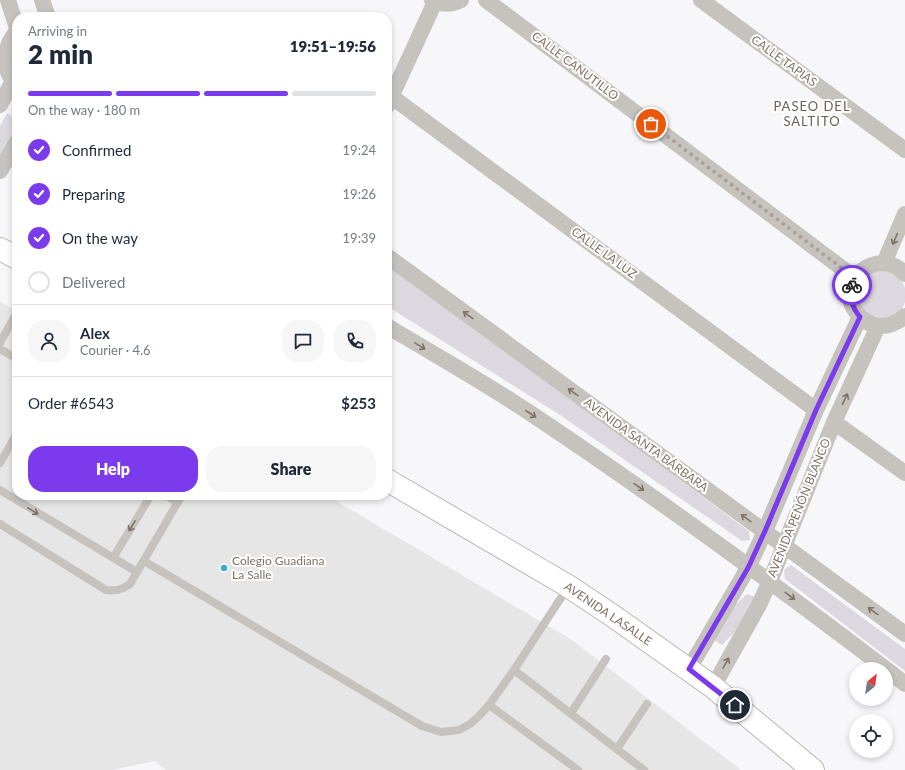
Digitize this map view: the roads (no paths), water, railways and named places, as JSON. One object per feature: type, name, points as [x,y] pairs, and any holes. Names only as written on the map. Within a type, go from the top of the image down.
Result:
[{"type":"street","points":[[8,0],[12,12]]},
{"type":"street","points":[[42,0],[46,12]]},
{"type":"street","points":[[392,95],[433,1],[446,4],[461,0]]},
{"type":"street","name":"CALLE CANUTILLO","points":[[486,0],[855,278]]},
{"type":"street","name":"CALLE TAPIAS","points":[[701,0],[905,150]]},
{"type":"street","points":[[12,38],[6,49],[5,61],[8,72],[12,78]]},
{"type":"street","points":[[0,104],[12,87]]},
{"type":"street","name":"CALLE LA LUZ","points":[[392,104],[816,410]]},
{"type":"street","points":[[0,171],[12,150]]},
{"type":"street","points":[[884,263],[905,214]]},
{"type":"street","points":[[0,249],[12,255]]},
{"type":"street","name":"AVENIDA SANTA BÁRBARA","points":[[392,260],[905,634]]},
{"type":"street","points":[[904,269],[884,263],[876,263],[867,266],[860,271],[855,278],[851,286],[851,298],[855,311],[866,322],[878,326],[887,326],[896,323],[905,316]]},
{"type":"street","name":"AVENIDA PEÑÓN BLANCO","points":[[689,669],[749,566],[816,410],[860,317]]},
{"type":"street","name":"AVENIDA PEÑÓN BLANCO","points":[[713,687],[759,605],[770,581],[834,422],[878,326]]},
{"type":"street","points":[[392,329],[528,412],[635,484],[770,581],[877,662]]},
{"type":"street","points":[[834,422],[905,473]]},
{"type":"street","name":"AVENIDA LASALLE","points":[[392,483],[568,586],[613,616],[713,687],[813,770]]},
{"type":"street","points":[[893,675],[905,684]]},
{"type":"lane","points":[[0,342],[12,321]]},
{"type":"lane","points":[[0,349],[12,356]]},
{"type":"lane","points":[[0,463],[12,442]]},
{"type":"lane","points":[[0,490],[12,497]]},
{"type":"lane","points":[[17,500],[137,572]]},
{"type":"lane","points":[[113,558],[148,500]]},
{"type":"lane","points":[[0,524],[106,590],[116,591],[124,589],[130,584],[178,500]]},
{"type":"lane","points":[[144,561],[422,726],[441,732],[459,730],[470,724],[489,705],[514,670],[568,586]]},
{"type":"lane","points":[[570,713],[606,659]]},
{"type":"lane","points":[[514,670],[644,770]]},
{"type":"lane","points":[[617,749],[647,704]]},
{"type":"lane","points":[[489,705],[578,770]]},
{"type":"place","name":"Colegio Guadiana La Salle","points":[[224,568]]},
{"type":"district","name":"PASEO DEL SALTITO","points":[[812,114]]}]
